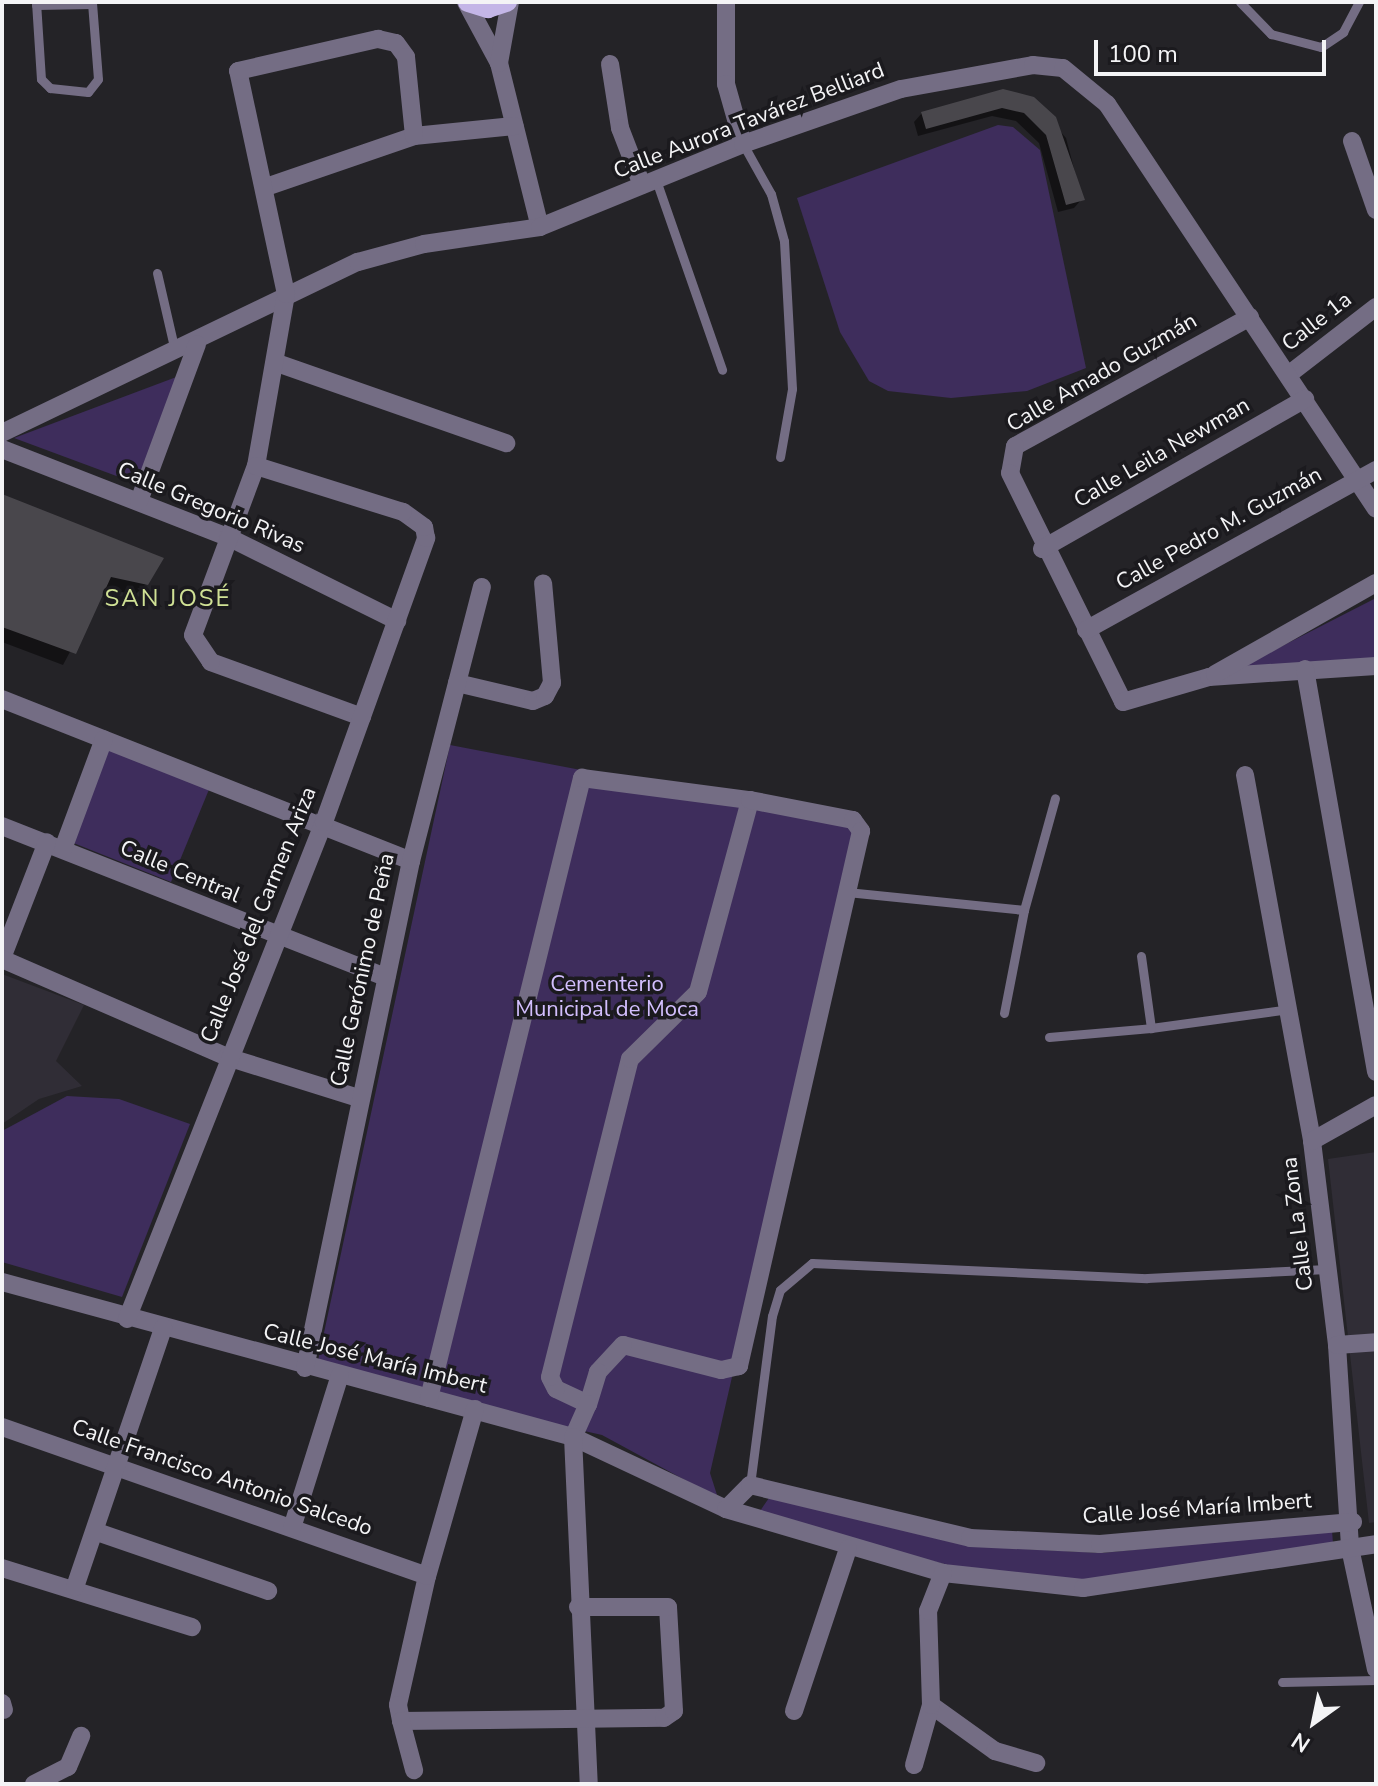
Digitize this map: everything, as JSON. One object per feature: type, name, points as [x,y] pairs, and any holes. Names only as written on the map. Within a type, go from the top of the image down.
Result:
[{"type":"main road","points":[[467,2],[488,8],[509,2]]},
{"type":"street","points":[[467,2],[499,63],[540,227]]},
{"type":"street","points":[[499,63],[509,2]]},
{"type":"street","points":[[726,2],[726,84],[743,144]]},
{"type":"street","points":[[362,717],[197,651],[195,618],[256,466],[277,363],[286,294],[266,187],[235,79],[242,66],[378,39],[396,43],[406,57],[414,136]]},
{"type":"street","points":[[610,64],[620,128],[649,182]]},
{"type":"street","name":"Calle Aurora Tavárez Belliard","points":[[2,433],[197,344],[286,294],[390,251],[540,227],[743,144],[901,89],[990,68],[1063,68],[1107,104],[1376,509]]},
{"type":"street","points":[[266,187],[414,136],[515,126]]},
{"type":"street","points":[[1352,141],[1376,210]]},
{"type":"street","name":"Calle 1a","points":[[1288,375],[1376,307]]},
{"type":"street","name":"Calle Amado Guzmán","points":[[1209,677],[1123,702],[1042,549],[1010,473],[1015,446],[1250,317]]},
{"type":"street","points":[[139,501],[197,344]]},
{"type":"street","points":[[277,363],[506,443]]},
{"type":"street","name":"Calle Leila Newman","points":[[1042,549],[1305,399]]},
{"type":"street","name":"Calle Gregorio Rivas","points":[[2,449],[228,537],[397,621]]},
{"type":"street","name":"Calle José del Carmen Ariza","points":[[127,1319],[227,1057],[324,822],[424,550],[424,527],[403,512],[256,466]]},
{"type":"street","name":"Calle Pedro M. Guzmán","points":[[1086,630],[1376,470]]},
{"type":"street","points":[[457,683],[533,701],[545,696],[552,683],[543,583]]},
{"type":"street","points":[[1209,677],[1376,583]]},
{"type":"street","name":"Calle Gerónimo de Peña","points":[[305,1368],[411,861],[482,587]]},
{"type":"street","points":[[1209,677],[1376,666]]},
{"type":"street","points":[[1305,669],[1376,1072]]},
{"type":"street","points":[[2,699],[324,822],[411,861]]},
{"type":"street","points":[[104,739],[2,958],[227,1057],[359,1098]]},
{"type":"street","name":"Calle La Zona","points":[[1245,775],[1292,1009],[1312,1141],[1337,1345],[1353,1522],[1350,1548],[1376,1669]]},
{"type":"street","points":[[429,1398],[582,778],[750,800],[853,820],[861,831],[739,1366],[721,1370],[623,1345],[598,1372],[573,1437],[578,1607],[589,1784]]},
{"type":"street","points":[[588,1404],[556,1389],[550,1377],[630,1059],[698,992],[750,800]]},
{"type":"street","name":"Calle Central","points":[[2,826],[276,938],[386,977]]},
{"type":"street","points":[[1312,1141],[1376,1105]]},
{"type":"street","name":"Calle José María Imbert","points":[[2,1282],[305,1368],[475,1409],[573,1437],[726,1509],[848,1549],[943,1573],[1083,1588],[1376,1544]]},
{"type":"street","points":[[75,1587],[119,1468],[163,1328]]},
{"type":"street","points":[[1337,1345],[1376,1342]]},
{"type":"street","points":[[292,1528],[340,1375]]},
{"type":"street","points":[[414,1770],[398,1705],[427,1576],[475,1409]]},
{"type":"street","name":"Calle Francisco Antonio Salcedo","points":[[2,1427],[427,1576]]},
{"type":"street","points":[[726,1509],[750,1485]]},
{"type":"street","name":"Calle José María Imbert","points":[[750,1485],[970,1538],[1100,1544],[1353,1522]]},
{"type":"street","points":[[97,1532],[268,1591]]},
{"type":"street","points":[[794,1711],[848,1549]]},
{"type":"street","points":[[2,1568],[75,1587],[192,1627]]},
{"type":"street","points":[[914,1765],[931,1705],[928,1611],[943,1573]]},
{"type":"street","points":[[401,1721],[664,1718],[674,1711],[674,1616],[658,1603],[578,1607]]},
{"type":"street","points":[[931,1705],[995,1751],[1036,1763]]},
{"type":"street","points":[[34,1784],[68,1767],[81,1736]]},
{"type":"lane","points":[[1240,2],[1271,34],[1321,47],[1343,32],[1359,2]]},
{"type":"lane","points":[[36,3],[92,3],[98,79],[88,92],[50,88],[41,79],[36,3]]},
{"type":"lane","points":[[743,144],[771,194],[784,241],[792,389],[780,457]]},
{"type":"lane","points":[[649,182],[722,370]]},
{"type":"lane","points":[[157,273],[176,354]]},
{"type":"lane","points":[[1004,1013],[1024,910],[1055,798]]},
{"type":"lane","points":[[847,892],[1024,910]]},
{"type":"lane","points":[[1141,956],[1151,1028]]},
{"type":"lane","points":[[1049,1037],[1151,1028],[1292,1009]]},
{"type":"lane","points":[[750,1485],[772,1316],[780,1290],[812,1263],[1147,1278],[1327,1269]]},
{"type":"lane","points":[[1282,1682],[1376,1680]]},
{"type":"shaded area","points":[[2,974],[84,1005],[56,1061],[82,1086],[39,1099],[2,1124]]},
{"type":"shaded area","points":[[1376,1152],[1376,1522],[1369,1523],[1328,1159]]},
{"type":"green space","points":[[998,125],[1013,127],[1040,150],[1086,368],[1027,391],[951,398],[888,391],[869,381],[840,332],[797,198]]},
{"type":"green space","points":[[179,376],[138,484],[14,438]]},
{"type":"green space","points":[[1376,598],[1376,658],[1239,668]]},
{"type":"green space","points":[[106,745],[210,787],[171,882],[71,842]]},
{"type":"green space","name":"Cementerio Municipal de Moca","points":[[450,745],[859,823],[710,1473],[718,1498],[602,1435],[316,1370]]},
{"type":"green space","points":[[67,1096],[119,1099],[190,1124],[122,1297],[2,1262],[2,1131]]},
{"type":"green space","points":[[769,1498],[968,1546],[1102,1553],[1332,1530],[1333,1544],[1083,1583],[961,1568],[755,1518]]},
{"type":"building","points":[[1003,89],[1034,97],[1056,117],[1085,200],[1066,205],[1046,135],[1024,113],[1002,108],[926,129],[921,112]]},
{"type":"building","points":[[2,494],[164,558],[148,585],[111,577],[76,654],[2,627]]},
{"type":"district","name":"SAN JOSÉ","points":[[168,599]]}]
